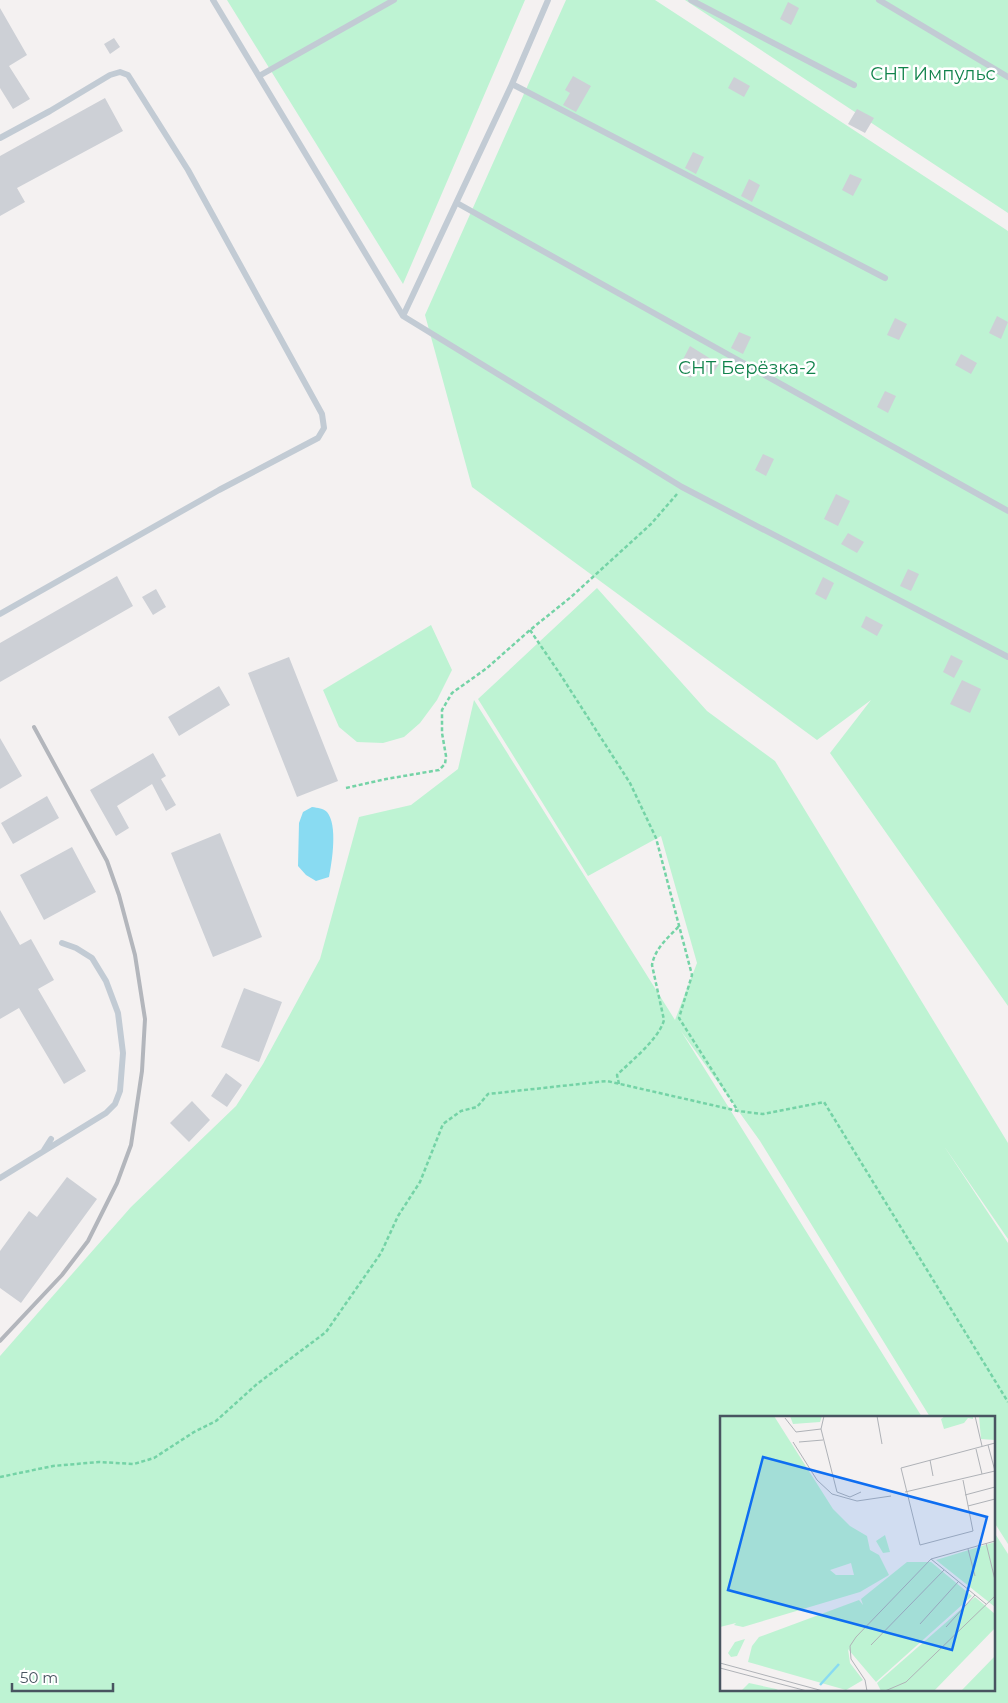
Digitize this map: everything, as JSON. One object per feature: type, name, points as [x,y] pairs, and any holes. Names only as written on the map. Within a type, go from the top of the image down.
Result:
[{"type":"lane","points":[[212,0],[403,316],[682,487],[1008,657]]},
{"type":"lane","points":[[258,76],[394,0]]},
{"type":"lane","points":[[403,316],[512,84],[548,0]]},
{"type":"lane","points":[[691,0],[854,85]]},
{"type":"lane","points":[[879,0],[1008,77]]},
{"type":"lane","points":[[0,138],[110,75],[120,72],[128,75],[193,178],[322,414],[324,428],[318,438],[211,495],[0,614]]},
{"type":"lane","points":[[512,84],[885,278]]},
{"type":"lane","points":[[457,203],[1008,511]]},
{"type":"lane","points":[[0,1178],[106,1113],[115,1104],[120,1091],[124,1053],[118,1013],[106,981],[92,958],[76,948],[62,943]]},
{"type":"lane","points":[[44,1151],[51,1139]]},
{"type":"path","points":[[346,788],[439,770],[445,764],[446,756],[442,733],[442,710],[452,692],[487,668],[571,597],[651,524],[682,487]]},
{"type":"path","points":[[530,630],[630,783],[656,838],[692,975],[678,1018],[738,1111]]},
{"type":"path","points":[[619,1084],[617,1075],[662,1027],[664,1020],[652,965],[653,958],[660,946],[679,926]]},
{"type":"path","points":[[0,1477],[53,1466],[99,1462],[134,1464],[154,1458],[194,1432],[216,1421],[257,1384],[326,1332],[381,1253],[398,1216],[420,1182],[443,1124],[461,1111],[477,1107],[488,1094],[608,1081],[738,1111],[762,1114],[824,1102],[1008,1402]]},
{"type":"green space","points":[[227,0],[525,0],[403,284]]},
{"type":"green space","name":"СНТ Берёзка-2","points":[[566,0],[655,0],[1008,231],[1008,1006],[830,753],[871,700],[817,740],[472,487],[425,315]]},
{"type":"green space","name":"СНТ Импульс","points":[[685,0],[1008,0],[1008,213]]},
{"type":"green space","points":[[597,588],[707,711],[775,761],[1008,1143],[1008,1239],[944,1146],[1008,1243],[1008,1544],[996,1525],[996,1416],[929,1416],[760,1141],[681,1031],[921,1416],[720,1416],[720,1690],[996,1690],[996,1535],[1008,1554],[1008,1703],[0,1703],[0,1356],[131,1207],[236,1106],[263,1064],[320,959],[359,817],[411,805],[458,769],[474,700],[675,1020],[697,963],[661,836],[588,876],[478,699]]},
{"type":"green space","points":[[431,625],[452,670],[437,700],[420,723],[404,737],[383,743],[357,742],[339,727],[323,690]]},
{"type":"water","points":[[312,807],[327,812],[333,834],[333,853],[329,877],[316,881],[306,875],[298,866],[299,823],[303,812]]},
{"type":"building","points":[[788,2],[799,8],[791,25],[780,19]]},
{"type":"building","points":[[0,8],[27,55],[9,66],[30,99],[13,109],[0,88]]},
{"type":"building","points":[[114,38],[120,47],[110,54],[104,44]]},
{"type":"building","points":[[573,76],[591,86],[576,112],[563,105],[570,93],[565,90]]},
{"type":"building","points":[[734,77],[750,86],[744,97],[728,88]]},
{"type":"building","points":[[105,98],[123,131],[17,188],[25,202],[0,216],[0,156]]},
{"type":"building","points":[[857,109],[874,118],[865,133],[848,124]]},
{"type":"building","points":[[693,152],[704,157],[696,174],[685,168]]},
{"type":"building","points":[[850,174],[862,179],[853,196],[842,190]]},
{"type":"building","points":[[749,179],[760,185],[752,202],[741,196]]},
{"type":"building","points":[[997,316],[1008,322],[1001,339],[989,333]]},
{"type":"building","points":[[895,318],[907,324],[899,340],[887,335]]},
{"type":"building","points":[[739,332],[751,337],[743,354],[731,348]]},
{"type":"building","points":[[690,346],[719,364],[712,375],[697,366],[691,378],[677,371]]},
{"type":"building","points":[[961,354],[977,363],[971,374],[955,365]]},
{"type":"building","points":[[885,391],[896,396],[888,413],[877,407]]},
{"type":"building","points":[[763,454],[774,459],[766,476],[755,470]]},
{"type":"building","points":[[836,494],[850,501],[838,526],[824,519]]},
{"type":"building","points":[[848,533],[864,542],[857,553],[841,544]]},
{"type":"building","points":[[908,569],[919,574],[911,591],[900,586]]},
{"type":"building","points":[[117,576],[133,606],[0,682],[0,643]]},
{"type":"building","points":[[823,577],[834,583],[826,600],[815,594]]},
{"type":"building","points":[[156,589],[166,607],[153,615],[142,597]]},
{"type":"building","points":[[866,616],[883,625],[877,636],[861,627]]},
{"type":"building","points":[[951,655],[963,661],[954,678],[943,672]]},
{"type":"building","points":[[289,657],[338,781],[297,797],[248,673]]},
{"type":"building","points":[[962,680],[981,689],[970,713],[950,704]]},
{"type":"building","points":[[219,686],[230,705],[179,736],[168,717]]},
{"type":"building","points":[[0,738],[22,776],[0,789]]},
{"type":"building","points":[[153,753],[166,776],[161,779],[176,805],[166,811],[152,784],[117,806],[129,828],[116,836],[90,790]]},
{"type":"building","points":[[47,796],[59,818],[13,844],[1,823]]},
{"type":"building","points":[[220,833],[262,937],[213,957],[171,853]]},
{"type":"building","points":[[72,847],[96,892],[44,920],[20,875]]},
{"type":"building","points":[[0,910],[20,945],[31,939],[54,980],[38,989],[86,1071],[64,1084],[19,1008],[0,1019]]},
{"type":"building","points":[[244,988],[282,1002],[259,1062],[221,1047]]},
{"type":"building","points":[[226,1073],[242,1085],[227,1107],[211,1096]]},
{"type":"building","points":[[192,1101],[210,1120],[189,1142],[170,1123]]},
{"type":"building","points":[[67,1177],[97,1199],[21,1303],[0,1288],[0,1251],[29,1211],[37,1217]]},
{"type":"railway","points":[[0,1341],[62,1275],[88,1241],[117,1183],[131,1145],[142,1071],[145,1019],[135,955],[119,895],[107,861],[34,727]]}]
